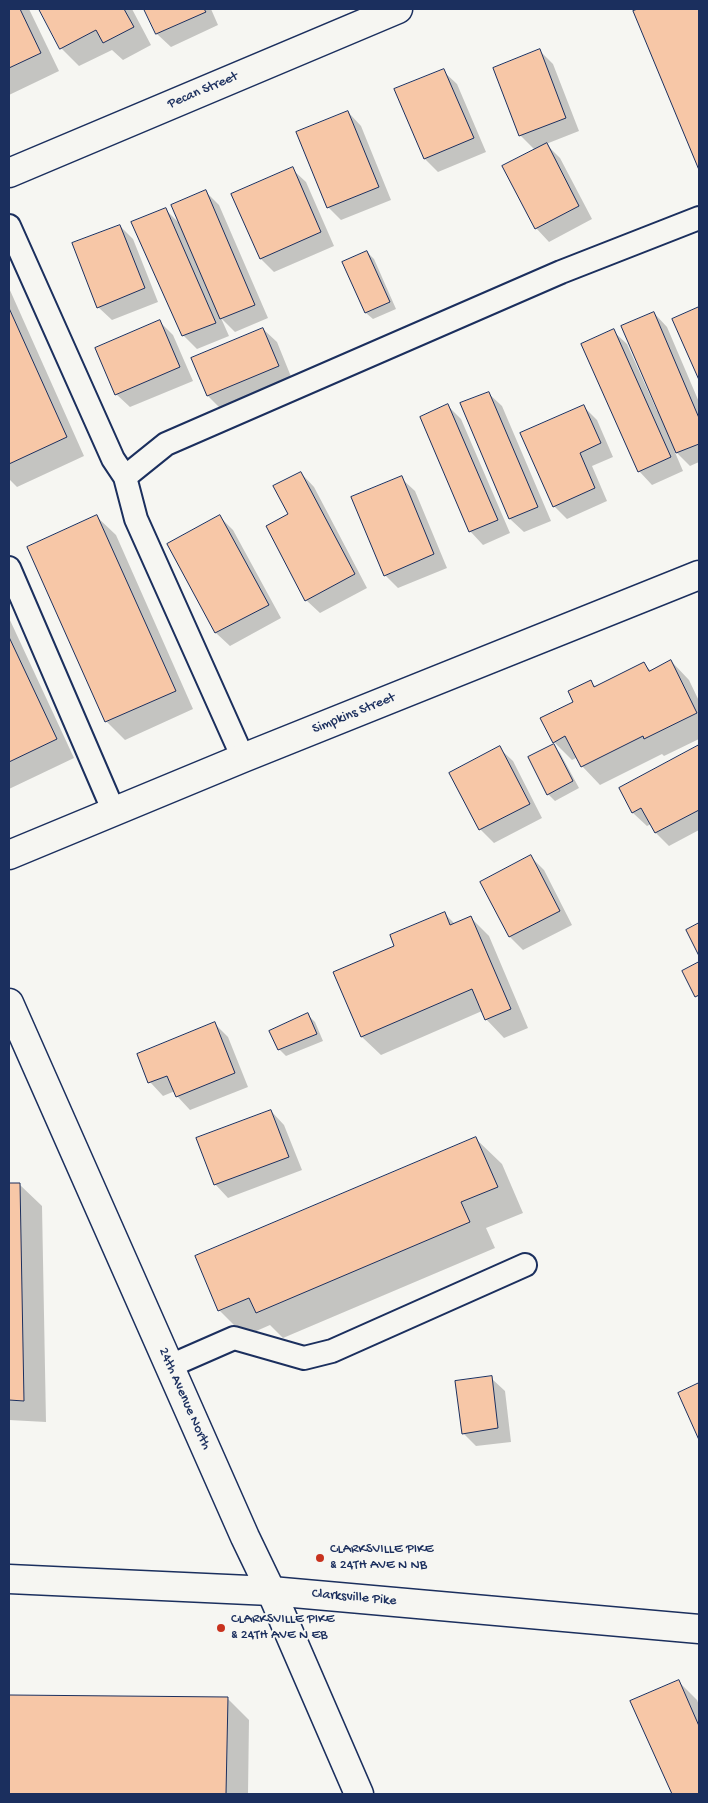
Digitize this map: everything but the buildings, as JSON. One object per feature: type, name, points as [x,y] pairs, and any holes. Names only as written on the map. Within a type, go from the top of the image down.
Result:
[{"type":"street","name":"Pecan Street","points":[[9,173],[398,9]]},
{"type":"street","name":"Simpkins Street","points":[[9,855],[244,758],[699,576]]},
{"type":"street","name":"24th Avenue North","points":[[9,1004],[271,1591],[359,1794]]},
{"type":"street","name":"Clarksville Pike","points":[[9,1579],[271,1591],[699,1629]]},
{"type":"lane","points":[[124,477],[166,444],[561,272],[699,218]]},
{"type":"lane","points":[[9,226],[113,459],[124,477],[136,519],[244,758]]},
{"type":"lane","points":[[9,568],[114,812]]},
{"type":"lane","points":[[170,1366],[234,1338],[304,1358],[332,1351],[525,1265]]},
{"type":"place","name":"CLARKSVILLE PIKE & 24TH AVE N NB","points":[[320,1558]]},
{"type":"place","name":"CLARKSVILLE PIKE & 24TH AVE N EB","points":[[221,1628]]}]
